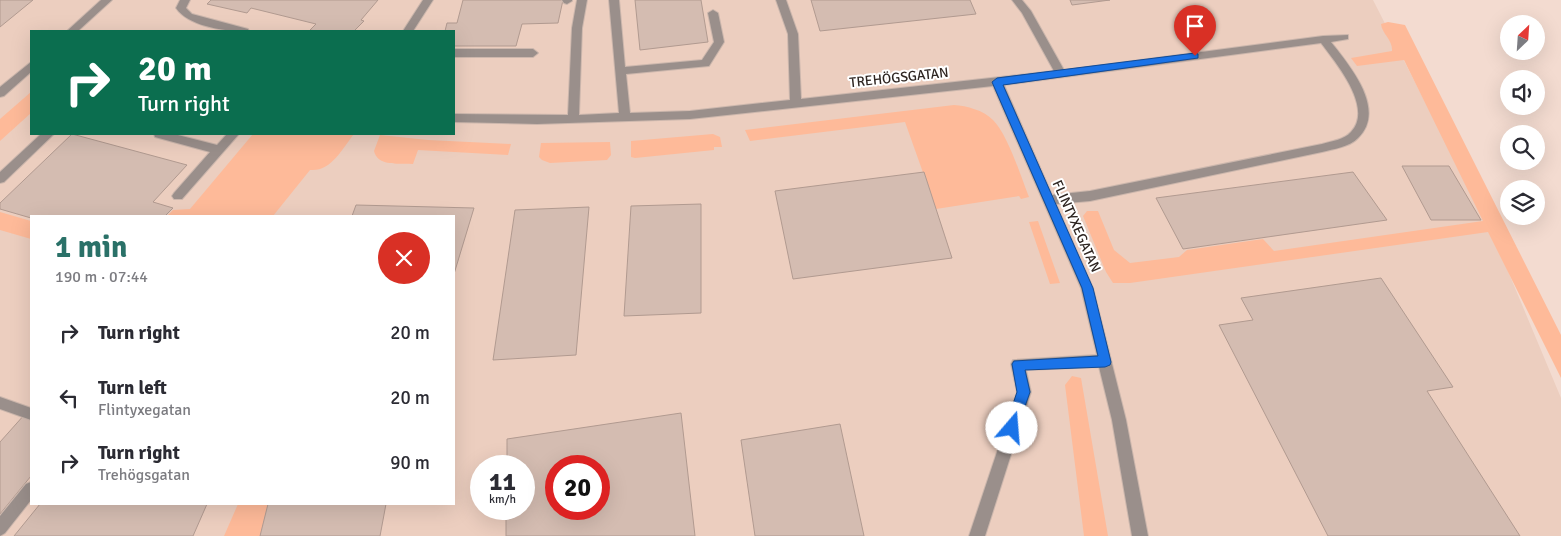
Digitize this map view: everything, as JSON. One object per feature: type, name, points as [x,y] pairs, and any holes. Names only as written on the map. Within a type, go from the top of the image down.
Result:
[{"type":"street","points":[[73,30],[107,0]]},
{"type":"street","points":[[185,0],[181,8],[188,16],[239,30]]},
{"type":"street","points":[[409,30],[428,0]]},
{"type":"street","points":[[573,119],[577,28],[582,0]]},
{"type":"street","points":[[614,0],[625,118]]},
{"type":"street","points":[[781,0],[793,34],[796,103]]},
{"type":"street","points":[[1017,0],[1026,11],[1061,74]]},
{"type":"street","points":[[621,71],[705,63],[719,42],[713,13]]},
{"type":"street","name":"TREHÖGSGATAN","points":[[455,118],[537,120],[690,115],[997,82],[1344,37]]},
{"type":"street","points":[[1049,200],[1090,196],[1322,148],[1354,137],[1363,124],[1363,103],[1344,67],[1323,39]]},
{"type":"street","points":[[455,53],[532,53]]},
{"type":"street","points":[[0,93],[30,67]]},
{"type":"street","name":"FLINTYXEGATAN","points":[[997,82],[1088,288],[1119,420],[1140,536]]},
{"type":"street","points":[[0,179],[47,135]]},
{"type":"street","points":[[162,135],[219,150]]},
{"type":"street","points":[[178,196],[232,135]]},
{"type":"street","points":[[977,536],[1024,392],[1018,364],[1105,362]]},
{"type":"street","points":[[0,403],[30,414]]},
{"type":"street","points":[[0,528],[30,490]]},
{"type":"shaded area","points":[[0,0],[1373,0],[1492,233],[1561,398],[1561,536],[0,536]]},
{"type":"shaded area","points":[[1388,22],[1405,25],[1500,214],[1500,225],[1506,225],[1561,335],[1561,378],[1488,232],[1130,283],[1113,283],[1106,272],[1083,216],[1087,211],[1098,211],[1114,250],[1130,263],[1179,257],[1187,250],[1263,239],[1274,251],[1483,221],[1404,60],[1357,66],[1351,58],[1392,51],[1391,44],[1381,24]]},
{"type":"shaded area","points":[[30,93],[30,114],[0,141],[0,119]]},
{"type":"shaded area","points":[[954,105],[975,109],[993,120],[999,127],[1009,146],[1029,197],[1021,199],[1019,196],[936,209],[905,122],[750,141],[745,130]]},
{"type":"shaded area","points":[[713,134],[720,137],[722,147],[714,147],[714,150],[631,157],[631,141]]},
{"type":"shaded area","points":[[252,135],[353,135],[330,163],[317,170],[310,170],[274,215],[168,215],[173,210],[190,209]]},
{"type":"shaded area","points":[[380,135],[428,140],[511,144],[508,155],[418,150],[413,164],[396,164],[384,162],[376,156],[374,151]]},
{"type":"shaded area","points":[[610,142],[611,155],[607,160],[550,163],[539,157],[541,143]]},
{"type":"shaded area","points":[[0,212],[30,221],[30,239],[0,230]]},
{"type":"shaded area","points":[[1038,221],[1060,283],[1050,284],[1029,222]]},
{"type":"shaded area","points":[[1072,376],[1081,378],[1108,536],[1084,536],[1065,385]]},
{"type":"shaded area","points":[[238,505],[268,505],[260,536],[224,536]]},
{"type":"building","points":[[0,0],[33,0],[0,27]]},
{"type":"building","points":[[211,0],[378,0],[361,20],[364,21],[355,30],[310,30],[316,24],[251,8],[247,13],[207,4]]},
{"type":"building","points":[[463,0],[563,0],[558,23],[522,24],[516,46],[455,46],[455,30],[445,30],[447,23],[457,23]]},
{"type":"building","points":[[635,0],[701,0],[708,42],[640,50]]},
{"type":"building","points":[[811,0],[970,0],[976,14],[820,31]]},
{"type":"building","points":[[1070,0],[1110,0],[1072,5]]},
{"type":"building","points":[[71,135],[187,165],[153,202],[173,208],[166,215],[30,215],[30,218],[0,209],[0,203]]},
{"type":"building","points":[[1402,166],[1449,166],[1481,220],[1431,220]]},
{"type":"building","points":[[924,172],[952,258],[793,279],[775,191]]},
{"type":"building","points":[[1353,172],[1387,220],[1183,249],[1156,198]]},
{"type":"building","points":[[701,204],[701,313],[624,316],[631,206]]},
{"type":"building","points":[[356,205],[474,208],[455,271],[455,215],[352,215]]},
{"type":"building","points":[[589,207],[576,355],[493,360],[515,210]]},
{"type":"building","points":[[1381,278],[1453,387],[1427,391],[1520,536],[1328,536],[1219,325],[1253,320],[1241,298]]},
{"type":"building","points":[[681,413],[695,536],[506,536],[506,520],[535,520],[535,455],[507,455],[507,439]]},
{"type":"building","points":[[25,414],[30,416],[30,477],[0,514],[0,442]]},
{"type":"building","points":[[840,424],[864,536],[755,536],[741,440]]},
{"type":"building","points":[[39,505],[207,505],[193,536],[14,536]]},
{"type":"building","points":[[268,505],[386,505],[380,536],[260,536]]},
{"type":"route","points":[[1012,428],[1024,392],[1018,364],[1105,362],[1088,288],[997,82],[1195,56]]}]
